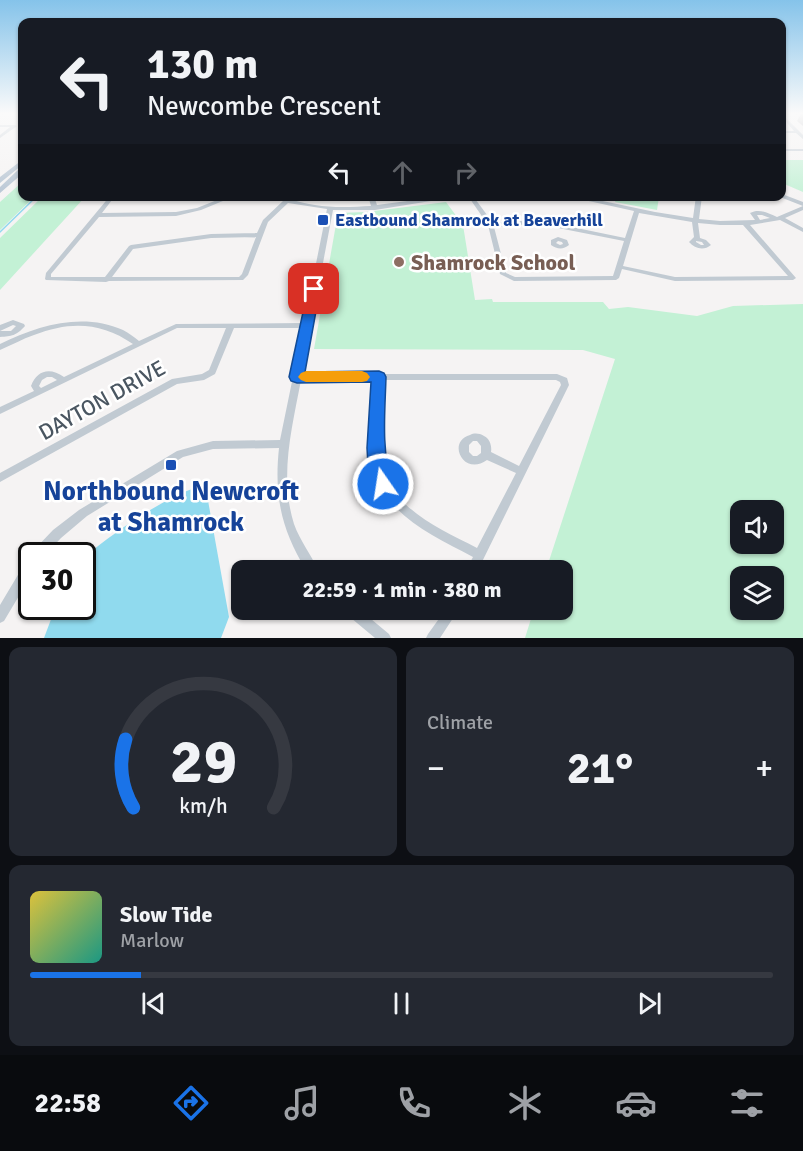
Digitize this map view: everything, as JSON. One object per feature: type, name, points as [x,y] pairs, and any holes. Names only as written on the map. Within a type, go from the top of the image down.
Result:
[{"type":"main road","points":[[1,185],[18,166]]},
{"type":"main road","points":[[1,185],[18,174]]},
{"type":"street","points":[[786,150],[803,150]]},
{"type":"street","points":[[786,198],[803,206]]},
{"type":"street","points":[[109,201],[47,277],[51,280],[241,279],[245,275],[269,216],[286,202],[330,209],[375,208],[415,201]]},
{"type":"street","points":[[98,215],[176,214],[199,209],[219,201]]},
{"type":"street","points":[[372,201],[375,208]]},
{"type":"street","points":[[474,201],[491,225],[503,274],[508,279],[612,280],[618,275],[637,210]]},
{"type":"street","points":[[595,201],[695,220],[758,221],[753,213],[763,213],[803,230]]},
{"type":"street","points":[[697,239],[695,220],[698,201]]},
{"type":"street","points":[[778,218],[803,206]]},
{"type":"street","points":[[306,560],[299,550],[285,512],[280,473],[330,209]]},
{"type":"street","points":[[491,225],[525,221],[567,226],[628,240]]},
{"type":"street","points":[[620,267],[675,279],[794,278],[744,222]]},
{"type":"street","points":[[561,240],[567,226]]},
{"type":"street","points":[[106,280],[131,247],[211,236],[260,235]]},
{"type":"street","points":[[0,328],[10,323],[19,323],[20,328],[0,347]]},
{"type":"street","points":[[0,334],[14,336],[79,323],[110,327],[124,332],[137,343]]},
{"type":"street","name":"DAYTON DRIVE","points":[[0,478],[175,381],[208,375],[216,367],[231,325]]},
{"type":"street","points":[[0,411],[176,326],[307,325]]},
{"type":"street","points":[[39,392],[35,386],[41,376],[51,373],[58,375],[62,380]]},
{"type":"street","points":[[297,377],[557,377],[564,380],[565,385],[477,560]]},
{"type":"street","points":[[379,377],[376,448],[377,465],[383,484],[396,502],[415,519],[480,555]]},
{"type":"street","points":[[49,542],[82,513],[180,454],[213,445],[284,444]]},
{"type":"street","points":[[487,455],[521,471]]},
{"type":"street","points":[[0,617],[18,586]]},
{"type":"street","points":[[363,620],[385,638]]},
{"type":"street","points":[[432,638],[445,620]]},
{"type":"green space","points":[[786,160],[803,160],[803,192],[786,185]]},
{"type":"green space","points":[[18,186],[18,201],[30,201],[0,230],[0,202]]},
{"type":"green space","points":[[38,201],[81,201],[0,290],[0,238]]},
{"type":"green space","points":[[615,201],[658,201],[657,210]]},
{"type":"green space","points":[[446,202],[463,225],[475,300],[603,302],[609,309],[628,307],[697,316],[733,306],[803,304],[803,638],[525,638],[531,620],[573,620],[573,560],[549,560],[615,359],[583,350],[314,349],[338,213],[366,212]]},
{"type":"water","points":[[197,487],[207,495],[229,617],[221,638],[44,638],[51,620],[96,620],[96,548],[137,518]]},
{"type":"waterway","points":[[0,232],[32,201]]},
{"type":"slow traffic","points":[[306,377],[362,377]]},
{"type":"place","name":"Eastbound Shamrock at Beaverhill","points":[[323,220]]},
{"type":"place","name":"Shamrock School","points":[[399,262]]},
{"type":"place","name":"Northbound Newcroft at Shamrock","points":[[171,465]]},
{"type":"route","points":[[314,289],[297,377],[379,377],[376,448],[377,465],[383,484]]}]
